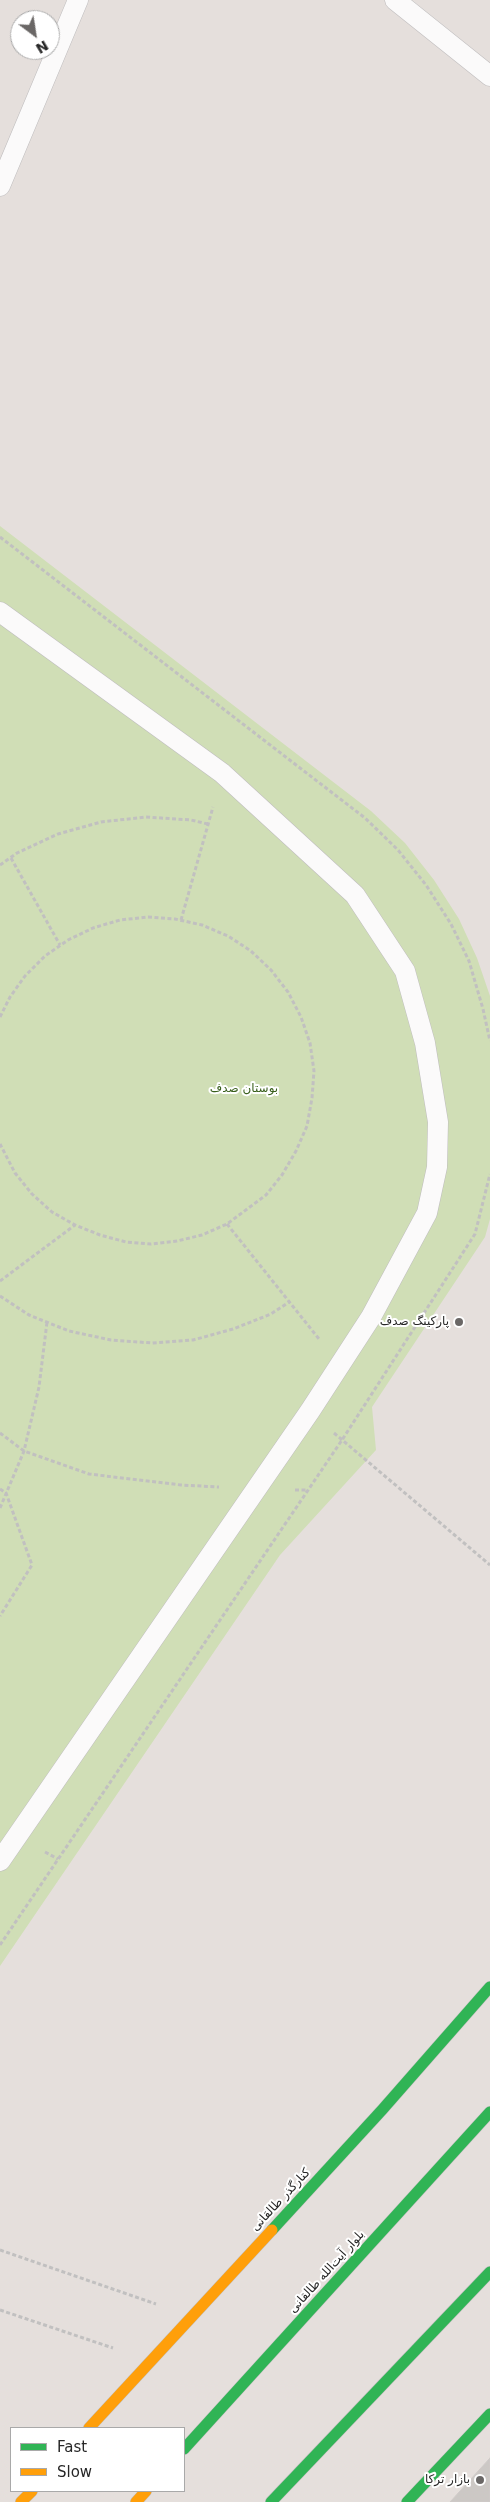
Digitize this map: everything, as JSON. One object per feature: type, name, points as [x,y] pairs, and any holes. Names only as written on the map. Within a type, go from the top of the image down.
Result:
[{"type":"main road","name":"کنارگذر طالقانی","points":[[90,2427],[382,2110],[490,1987]]},
{"type":"main road","name":"بلوار آیت‌الله طالقانی","points":[[185,2448],[490,2112]]},
{"type":"main road","points":[[271,2502],[490,2272]]},
{"type":"main road","points":[[407,2502],[490,2414]]},
{"type":"main road","points":[[22,2502],[31,2492]]},
{"type":"main road","points":[[136,2502],[145,2492]]},
{"type":"lane","points":[[0,186],[78,0]]},
{"type":"lane","points":[[395,0],[490,76]]},
{"type":"lane","points":[[0,612],[222,773],[355,895],[405,971],[425,1043],[438,1122],[437,1167],[427,1212],[371,1317],[310,1411],[0,1861]]},
{"type":"path","points":[[0,537],[365,818],[398,850],[426,885],[451,924],[468,962],[483,1008],[490,1041]]},
{"type":"path","points":[[181,920],[222,773]]},
{"type":"path","points":[[0,865],[58,834],[101,822],[146,817],[190,820],[208,824]]},
{"type":"path","points":[[11,858],[60,945]]},
{"type":"path","points":[[0,1017],[10,997],[26,976],[45,956],[60,945],[93,928],[120,920],[148,917],[181,920],[202,925],[228,936],[252,951],[271,970],[288,992],[301,1017],[310,1043],[314,1071],[307,1126],[296,1151],[282,1175],[266,1195],[227,1224],[202,1235],[177,1241],[151,1244],[126,1242],[100,1236],[75,1225],[52,1212],[32,1194],[16,1173],[0,1144]]},
{"type":"path","points":[[0,1945],[342,1440],[475,1234],[490,1174]]},
{"type":"path","points":[[227,1224],[368,1400]]},
{"type":"path","points":[[0,1281],[75,1225]]},
{"type":"path","points":[[0,1296],[29,1314],[69,1331],[111,1340],[152,1343],[193,1340],[233,1329],[271,1314],[289,1302]]},
{"type":"path","points":[[0,1508],[24,1451],[39,1387],[47,1322]]},
{"type":"path","points":[[310,1411],[490,1565]]},
{"type":"path","points":[[0,1433],[24,1451],[89,1474],[181,1485],[308,1490]]},
{"type":"path","points":[[0,1489],[6,1493],[32,1565],[0,1616]]},
{"type":"path","points":[[0,2250],[162,2306]]},
{"type":"path","points":[[0,2310],[119,2350]]},
{"type":"green space","name":"بوستان صدف","points":[[0,526],[371,811],[405,843],[434,880],[459,919],[477,958],[490,996],[490,1219],[485,1237],[372,1407],[376,1450],[280,1555],[0,1966]]},
{"type":"building","name":"بازار ترکا","points":[[490,2458],[490,2502],[450,2502]]},
{"type":"traffic: fast","points":[[272,2230],[382,2110],[490,1987]]},
{"type":"traffic: fast","points":[[185,2448],[490,2112]]},
{"type":"traffic: fast","points":[[271,2502],[490,2272]]},
{"type":"traffic: fast","points":[[407,2502],[490,2414]]},
{"type":"traffic: slow","points":[[90,2427],[272,2230]]},
{"type":"traffic: slow","points":[[21,2502],[31,2492]]},
{"type":"traffic: slow","points":[[136,2502],[145,2492]]},
{"type":"place","name":"پارکینگ صدف","points":[[459,1322]]},
{"type":"place","name":"بازار ترکا","points":[[480,2480]]}]
